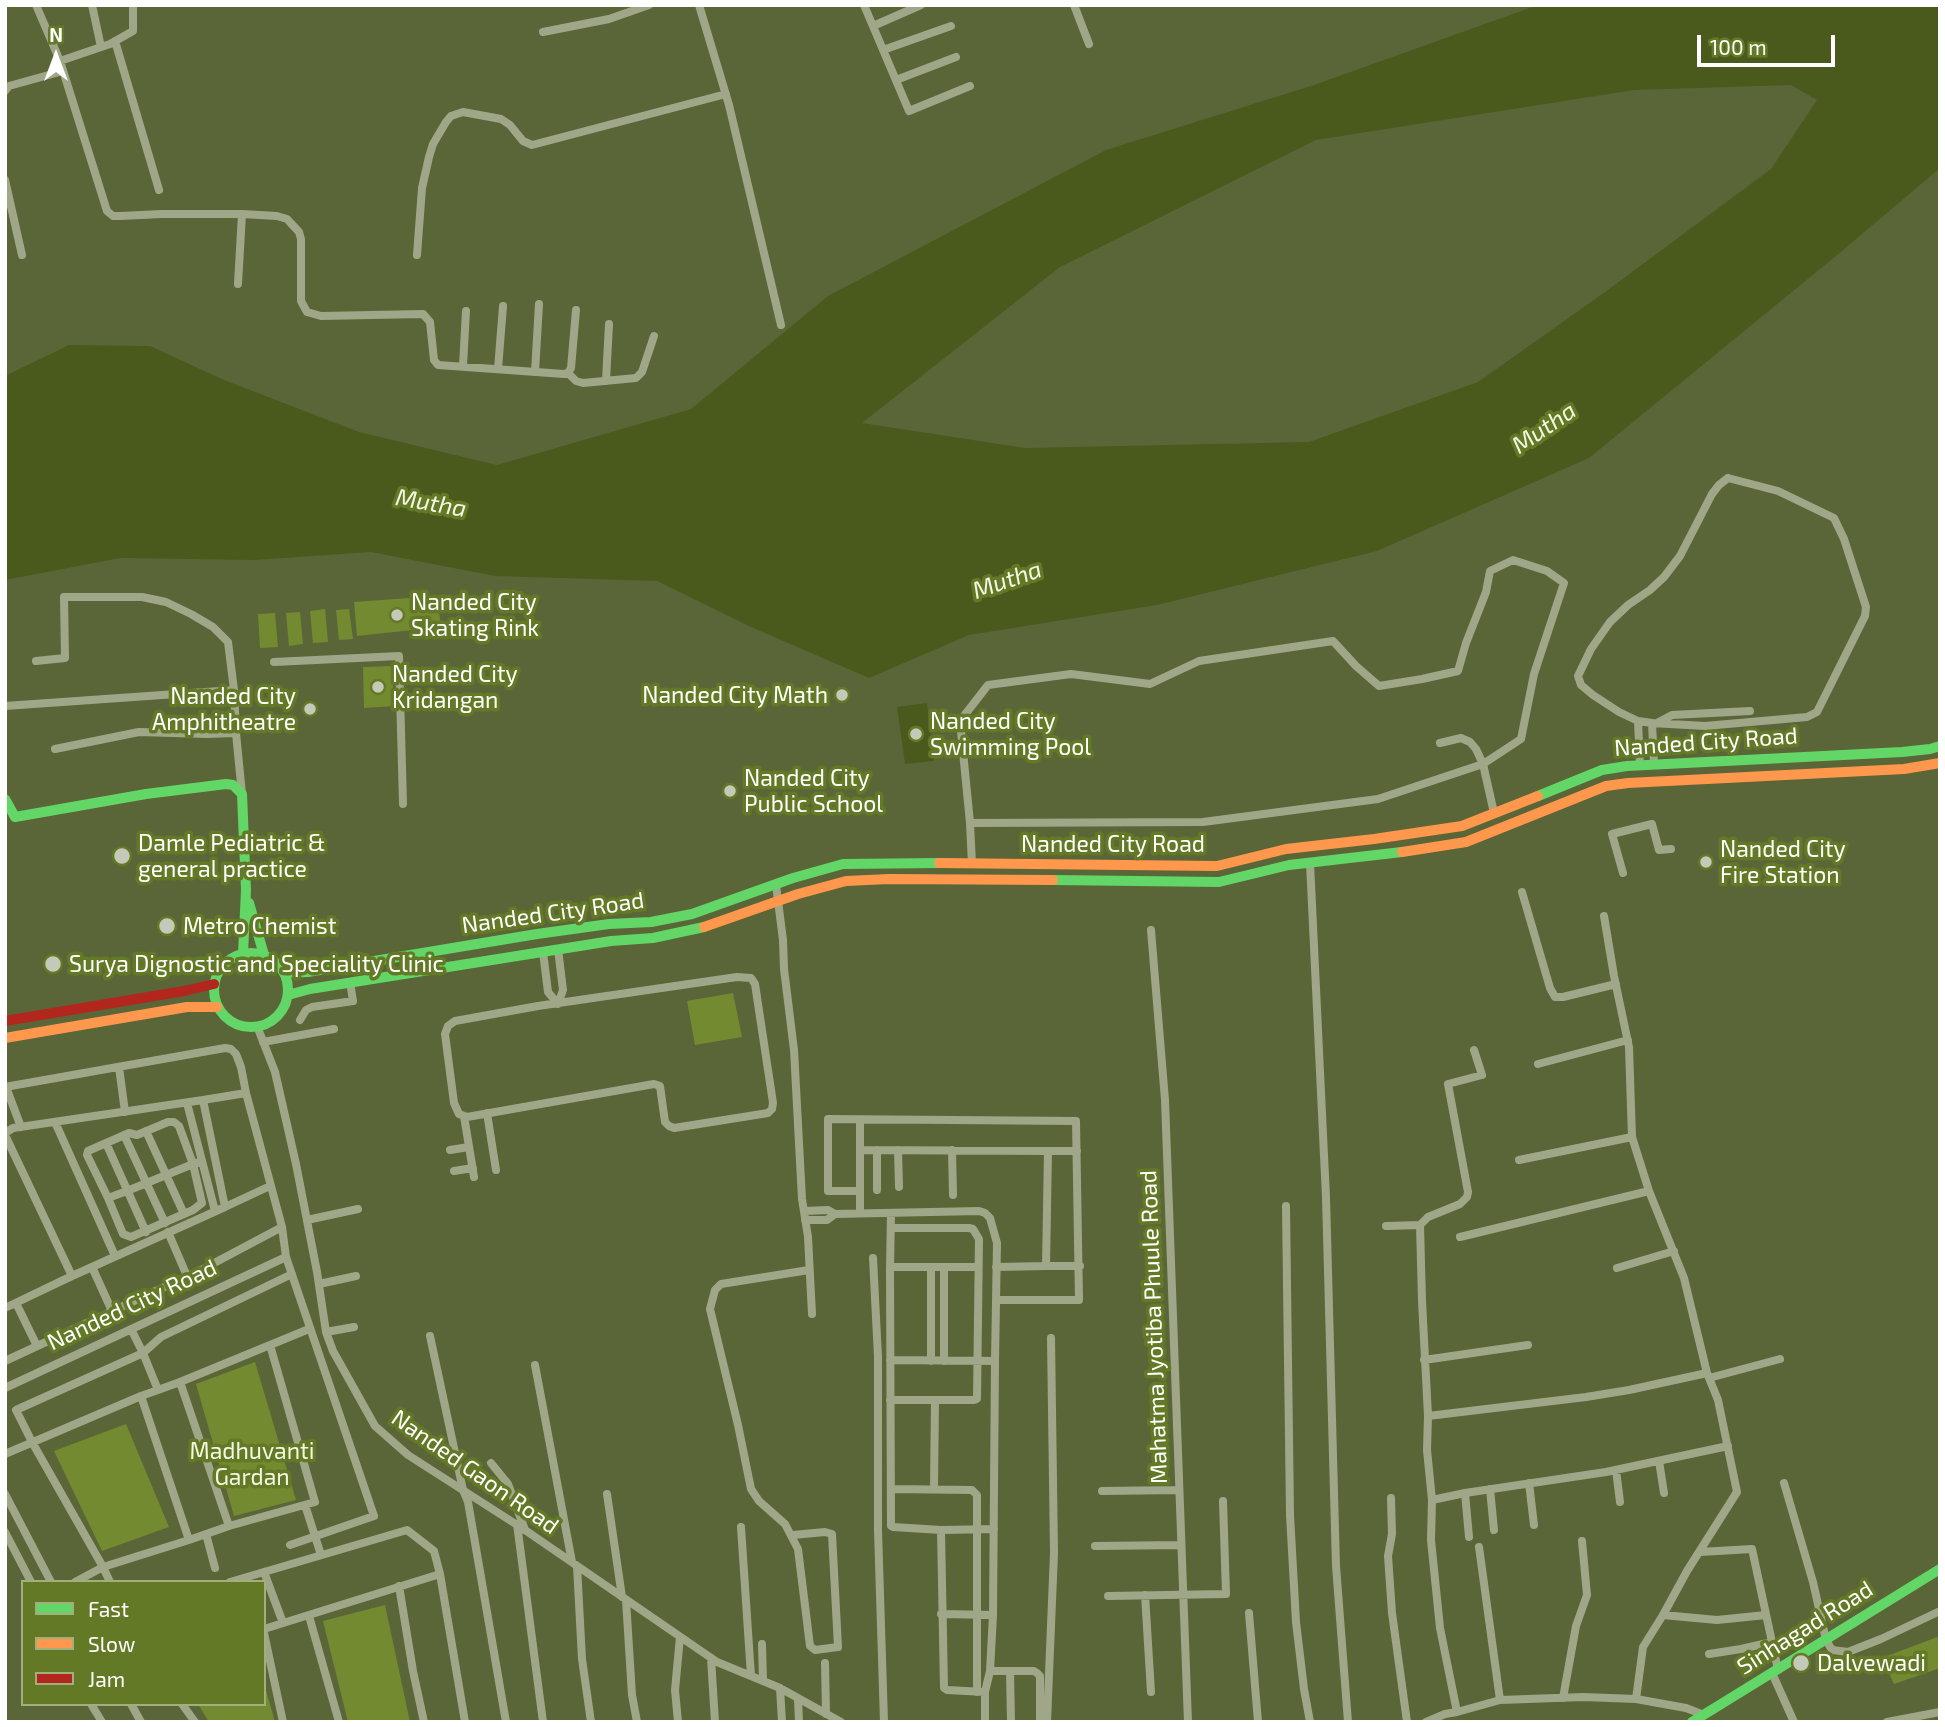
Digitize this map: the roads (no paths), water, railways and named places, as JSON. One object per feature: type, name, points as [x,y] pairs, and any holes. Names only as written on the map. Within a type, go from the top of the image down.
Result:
[{"type":"street","points":[[36,5],[60,61],[107,211],[113,216],[242,214],[287,219],[299,232],[301,239],[301,301],[307,312],[321,316],[423,314],[430,322],[435,362],[444,366],[568,373],[579,382],[629,380],[639,376],[654,336]]},
{"type":"street","points":[[92,5],[101,47]]},
{"type":"street","points":[[60,61],[101,47],[133,31],[133,5]]},
{"type":"street","points":[[543,32],[609,19],[649,5]]},
{"type":"street","points":[[699,5],[726,94],[781,325]]},
{"type":"street","points":[[864,5],[909,111],[970,86]]},
{"type":"street","points":[[1074,5],[1088,44]]},
{"type":"street","points":[[873,26],[915,6]]},
{"type":"street","points":[[883,50],[951,26]]},
{"type":"street","points":[[115,41],[159,190]]},
{"type":"street","points":[[896,80],[956,57]]},
{"type":"street","points":[[6,90],[9,86],[63,71]]},
{"type":"street","points":[[417,255],[422,188],[429,157],[433,144],[451,116],[463,112],[501,119],[510,125],[523,141],[532,145],[726,94]]},
{"type":"street","points":[[5,180],[22,255]]},
{"type":"street","points":[[239,284],[242,214]]},
{"type":"street","points":[[535,372],[539,304]]},
{"type":"street","points":[[498,369],[503,306]]},
{"type":"street","points":[[568,373],[571,368],[576,310]]},
{"type":"street","points":[[463,366],[466,311]]},
{"type":"street","points":[[606,382],[609,324]]},
{"type":"street","points":[[1728,478],[1741,480],[1778,491],[1834,518],[1866,607],[1865,616],[1817,712],[1807,718],[1705,726],[1638,721],[1610,706],[1581,685],[1578,676],[1591,649],[1610,622],[1664,577],[1680,556],[1719,485],[1728,478]]},
{"type":"street","points":[[970,823],[1203,822],[1378,799],[1483,764],[1521,739],[1534,674],[1564,583],[1547,571],[1513,560],[1490,572],[1486,592],[1458,671],[1443,675],[1379,686],[1333,641],[1199,661],[1150,684],[1071,674],[988,685],[960,721],[972,864]]},
{"type":"street","points":[[36,661],[65,658],[64,597],[142,597],[166,602],[213,627],[228,642],[242,794],[246,890],[243,954]]},
{"type":"street","points":[[274,662],[399,656],[403,804]]},
{"type":"street","points":[[5,706],[234,690]]},
{"type":"street","points":[[1654,723],[1672,715],[1750,711]]},
{"type":"street","points":[[1638,721],[1640,766]]},
{"type":"street","points":[[1654,723],[1654,765]]},
{"type":"street","points":[[55,749],[139,732],[236,733]]},
{"type":"street","points":[[1440,743],[1461,738],[1476,749],[1483,764],[1494,813]]},
{"type":"street","name":"Nanded City Road","points":[[284,973],[307,972],[537,934],[651,922],[692,914],[843,864],[1217,866],[1286,849],[1462,826],[1602,770],[1902,752],[1940,746]]},
{"type":"street","name":"Nanded City Road","points":[[288,995],[350,982],[696,930],[846,881],[902,879],[1219,882],[1289,865],[1466,842],[1606,786],[1904,769],[1940,763]]},
{"type":"street","points":[[5,799],[10,820],[146,794],[226,784],[233,785],[242,794]]},
{"type":"street","points":[[1623,873],[1612,834],[1652,824],[1659,850],[1671,849]]},
{"type":"street","points":[[1241,860],[1246,876]]},
{"type":"street","points":[[1310,863],[1326,1197],[1336,1566],[1348,1722]]},
{"type":"street","points":[[776,884],[794,1050],[802,1199],[812,1314]]},
{"type":"street","points":[[246,890],[264,955]]},
{"type":"street","points":[[1522,892],[1555,997],[1616,984]]},
{"type":"street","points":[[1604,916],[1628,1040],[1632,1137],[1649,1191],[1684,1278],[1708,1376],[1718,1400],[1737,1492],[1643,1647],[1636,1699]]},
{"type":"street","name":"Mahatma Jyotiba Phuule Road","points":[[1152,930],[1165,1100],[1188,1722]]},
{"type":"street","points":[[558,949],[563,990],[558,1004]]},
{"type":"street","points":[[543,952],[548,992],[558,1004]]},
{"type":"street","points":[[256,953],[264,955],[277,963],[284,973],[288,995],[277,1016],[268,1023],[245,1027],[234,1023],[218,1007],[214,984],[224,963],[233,957],[256,953]]},
{"type":"street","points":[[737,977],[751,978],[755,984],[772,1109],[768,1113],[674,1128],[665,1122],[660,1086],[654,1084],[467,1117],[459,1114],[454,1103],[445,1034],[448,1026],[456,1021],[558,1004],[737,977]]},
{"type":"street","points":[[300,1020],[306,1010],[312,1007],[353,1001],[350,982]]},
{"type":"street","points":[[5,1021],[214,984]]},
{"type":"street","points":[[5,1038],[187,1007],[218,1007]]},
{"type":"street","name":"Nanded Gaon Road","points":[[257,1027],[275,1072],[307,1220],[326,1332],[333,1351],[374,1426],[408,1455],[521,1527],[710,1658],[780,1688],[841,1722]]},
{"type":"street","points":[[263,1042],[334,1029]]},
{"type":"street","points":[[1538,1064],[1628,1040]]},
{"type":"street","points":[[21,1127],[6,1087],[225,1048],[231,1049],[236,1055],[282,1227],[286,1257],[374,1516],[290,1545]]},
{"type":"street","points":[[1457,1712],[1440,1628],[1431,1540],[1432,1500],[1427,1450],[1420,1225],[1427,1217],[1460,1204],[1467,1197],[1448,1084],[1482,1075],[1474,1050]]},
{"type":"street","points":[[119,1067],[125,1112]]},
{"type":"street","points":[[72,1276],[5,1134],[13,1128],[246,1093]]},
{"type":"street","points":[[203,1100],[225,1207]]},
{"type":"street","points":[[187,1103],[198,1163],[202,1203],[200,1206],[131,1237],[123,1234],[87,1155],[88,1151],[129,1133],[137,1135],[174,1122],[179,1126],[198,1163],[215,1211]]},
{"type":"street","points":[[486,1113],[496,1170]]},
{"type":"street","points":[[454,1171],[473,1173],[464,1116]]},
{"type":"street","points":[[860,1120],[860,1213]]},
{"type":"street","points":[[860,1191],[828,1191],[828,1121],[1077,1122],[1079,1300],[996,1300]]},
{"type":"street","points":[[55,1122],[115,1256]]},
{"type":"street","points":[[146,1131],[184,1214]]},
{"type":"street","points":[[124,1135],[165,1223]]},
{"type":"street","points":[[1519,1160],[1632,1137]]},
{"type":"street","points":[[106,1143],[146,1231]]},
{"type":"street","points":[[450,1150],[469,1147]]},
{"type":"street","points":[[860,1150],[1077,1151]]},
{"type":"street","points":[[877,1150],[877,1190]]},
{"type":"street","points":[[898,1150],[899,1187]]},
{"type":"street","points":[[952,1150],[953,1195]]},
{"type":"street","points":[[1046,1266],[1048,1151]]},
{"type":"street","points":[[108,1198],[198,1163]]},
{"type":"street","points":[[5,1308],[270,1186]]},
{"type":"street","points":[[1460,1237],[1649,1191]]},
{"type":"street","points":[[1286,1206],[1290,1515],[1296,1622],[1310,1722]]},
{"type":"street","points":[[307,1220],[358,1209]]},
{"type":"street","points":[[805,1215],[828,1210],[835,1214],[979,1211],[990,1218],[997,1243],[993,1615],[990,1671],[981,1692]]},
{"type":"street","points":[[891,1213],[891,1527],[994,1529]]},
{"type":"street","points":[[1386,1226],[1420,1225]]},
{"type":"street","points":[[5,1361],[187,1276],[282,1227]]},
{"type":"street","points":[[890,1400],[977,1399],[979,1239],[973,1229],[891,1228]]},
{"type":"street","points":[[168,1232],[187,1276]]},
{"type":"street","points":[[1617,1268],[1674,1251]]},
{"type":"street","name":"Nanded City Road","points":[[5,1388],[286,1257]]},
{"type":"street","points":[[873,1258],[878,1357],[878,1542],[884,1722]]},
{"type":"street","points":[[890,1266],[978,1267]]},
{"type":"street","points":[[996,1267],[1080,1266]]},
{"type":"street","points":[[92,1267],[112,1311]]},
{"type":"street","points":[[930,1361],[931,1267]]},
{"type":"street","points":[[944,1267],[944,1361]]},
{"type":"street","points":[[793,1535],[825,1532],[832,1534],[837,1647],[815,1650],[810,1646],[798,1549],[793,1535],[785,1524],[759,1501],[751,1489],[710,1309],[715,1290],[721,1284],[809,1270]]},
{"type":"street","points":[[109,1580],[16,1410],[144,1353],[160,1337],[292,1274]]},
{"type":"street","points":[[319,1283],[356,1276]]},
{"type":"street","points":[[16,1303],[37,1346]]},
{"type":"street","points":[[326,1332],[354,1327]]},
{"type":"street","points":[[131,1329],[144,1353],[158,1390]]},
{"type":"street","points":[[5,1454],[309,1329]]},
{"type":"street","points":[[430,1336],[470,1514],[506,1722]]},
{"type":"street","points":[[1047,1722],[1054,1553],[1051,1338]]},
{"type":"street","points":[[79,1580],[103,1567],[229,1526],[315,1502],[270,1345]]},
{"type":"street","points":[[1424,1360],[1528,1345]]},
{"type":"street","points":[[1428,1416],[1597,1395],[1708,1376],[1780,1359]]},
{"type":"street","points":[[890,1360],[995,1361]]},
{"type":"street","points":[[535,1365],[575,1564],[582,1659],[591,1722]]},
{"type":"street","points":[[180,1382],[229,1526]]},
{"type":"street","points":[[141,1396],[189,1540]]},
{"type":"street","points":[[934,1488],[935,1400]]},
{"type":"street","points":[[1432,1500],[1616,1470],[1728,1446]]},
{"type":"street","points":[[1659,1461],[1664,1493]]},
{"type":"street","points":[[491,1463],[508,1484],[521,1527],[543,1722]]},
{"type":"street","points":[[1616,1470],[1620,1502]]},
{"type":"street","points":[[1529,1483],[1534,1525]]},
{"type":"street","points":[[1784,1483],[1814,1582],[1826,1640],[1832,1650],[1848,1652],[1940,1611]]},
{"type":"street","points":[[891,1489],[934,1488],[976,1492],[977,1615],[985,1722]]},
{"type":"street","points":[[1490,1489],[1494,1530]]},
{"type":"street","points":[[1101,1490],[1179,1490]]},
{"type":"street","points":[[1465,1493],[1469,1537]]},
{"type":"street","points":[[5,1494],[50,1580]]},
{"type":"street","points":[[607,1494],[624,1598],[632,1695],[637,1722]]},
{"type":"street","points":[[1391,1498],[1392,1534],[1388,1556],[1392,1613],[1407,1722]]},
{"type":"street","points":[[1108,1596],[1226,1594],[1223,1501]]},
{"type":"street","points":[[305,1505],[321,1555]]},
{"type":"street","points":[[741,1527],[751,1676]]},
{"type":"street","points":[[237,1580],[407,1530],[434,1551],[465,1722]]},
{"type":"street","points":[[941,1530],[944,1688],[981,1692]]},
{"type":"street","points":[[5,1532],[30,1580]]},
{"type":"street","points":[[206,1534],[215,1568]]},
{"type":"street","points":[[1563,1698],[1576,1626],[1587,1595],[1582,1541]]},
{"type":"street","points":[[1095,1546],[1181,1545]]},
{"type":"street","points":[[1479,1547],[1500,1700]]},
{"type":"street","points":[[1700,1552],[1752,1549],[1772,1642],[1775,1671],[1794,1722]]},
{"type":"street","name":"Sinhagad Road","points":[[1692,1722],[1940,1569]]},
{"type":"street","points":[[264,1572],[283,1623]]},
{"type":"street","points":[[266,1630],[440,1574]]},
{"type":"street","points":[[399,1586],[424,1722]]},
{"type":"street","points":[[1145,1595],[1151,1692]]},
{"type":"street","points":[[1249,1613],[1258,1722]]},
{"type":"street","points":[[941,1615],[993,1615]]},
{"type":"street","points":[[1663,1615],[1717,1619],[1766,1615]]},
{"type":"street","points":[[309,1616],[339,1722]]},
{"type":"street","points":[[678,1722],[675,1690],[680,1637]]},
{"type":"street","points":[[266,1641],[283,1722]]},
{"type":"street","points":[[1709,1654],[1772,1642]]},
{"type":"street","points":[[762,1644],[763,1681]]},
{"type":"street","points":[[710,1658],[715,1722]]},
{"type":"street","points":[[825,1663],[826,1714]]},
{"type":"street","points":[[990,1671],[1034,1671],[1040,1676],[1040,1722]]},
{"type":"street","points":[[1010,1671],[1011,1722]]},
{"type":"street","points":[[780,1688],[782,1722]]},
{"type":"street","points":[[1426,1722],[1445,1714],[1500,1700],[1563,1698],[1636,1699],[1686,1708],[1704,1715]]},
{"type":"street","points":[[798,1699],[799,1722]]},
{"type":"street","points":[[92,1706],[102,1722]]},
{"type":"street","points":[[132,1706],[141,1722]]},
{"type":"street","points":[[184,1706],[195,1722]]},
{"type":"street","points":[[1886,1722],[1940,1712]]},
{"type":"water","name":"Mutha","points":[[1538,5],[1940,5],[1940,168],[1589,458],[1377,551],[1157,605],[969,635],[869,678],[751,627],[657,581],[495,576],[371,552],[255,560],[120,558],[5,580],[5,376],[69,345],[150,346],[224,380],[359,432],[497,465],[691,409],[828,296],[1106,150],[1314,85]],"holes":[[[1791,85],[1817,100],[1771,169],[1478,382],[1309,442],[1025,448],[862,423],[1060,267],[1316,140],[1634,90]]]},
{"type":"water","name":"Nanded City Swimming Pool","points":[[927,703],[934,761],[905,764],[897,707]]},
{"type":"place","name":"Nanded City Skating Rink","points":[[397,615]]},
{"type":"place","name":"Nanded City Kridangan","points":[[378,687]]},
{"type":"place","name":"Nanded City Math","points":[[842,695]]},
{"type":"place","name":"Nanded City Amphitheatre","points":[[310,709]]},
{"type":"place","name":"Nanded City Swimming Pool","points":[[916,734]]},
{"type":"place","name":"Nanded City Public School","points":[[730,791]]},
{"type":"place","name":"Damle Pediatric & general practice","points":[[122,856]]},
{"type":"place","name":"Nanded City Fire Station","points":[[1706,862]]},
{"type":"place","name":"Metro Chemist","points":[[167,926]]},
{"type":"place","name":"Surya Dignostic and Speciality Clinic","points":[[53,964]]},
{"type":"place","name":"Dalvewadi","points":[[1801,1663]]},
{"type":"park label","name":"Madhuvanti Gardan","points":[[252,1464]]}]
